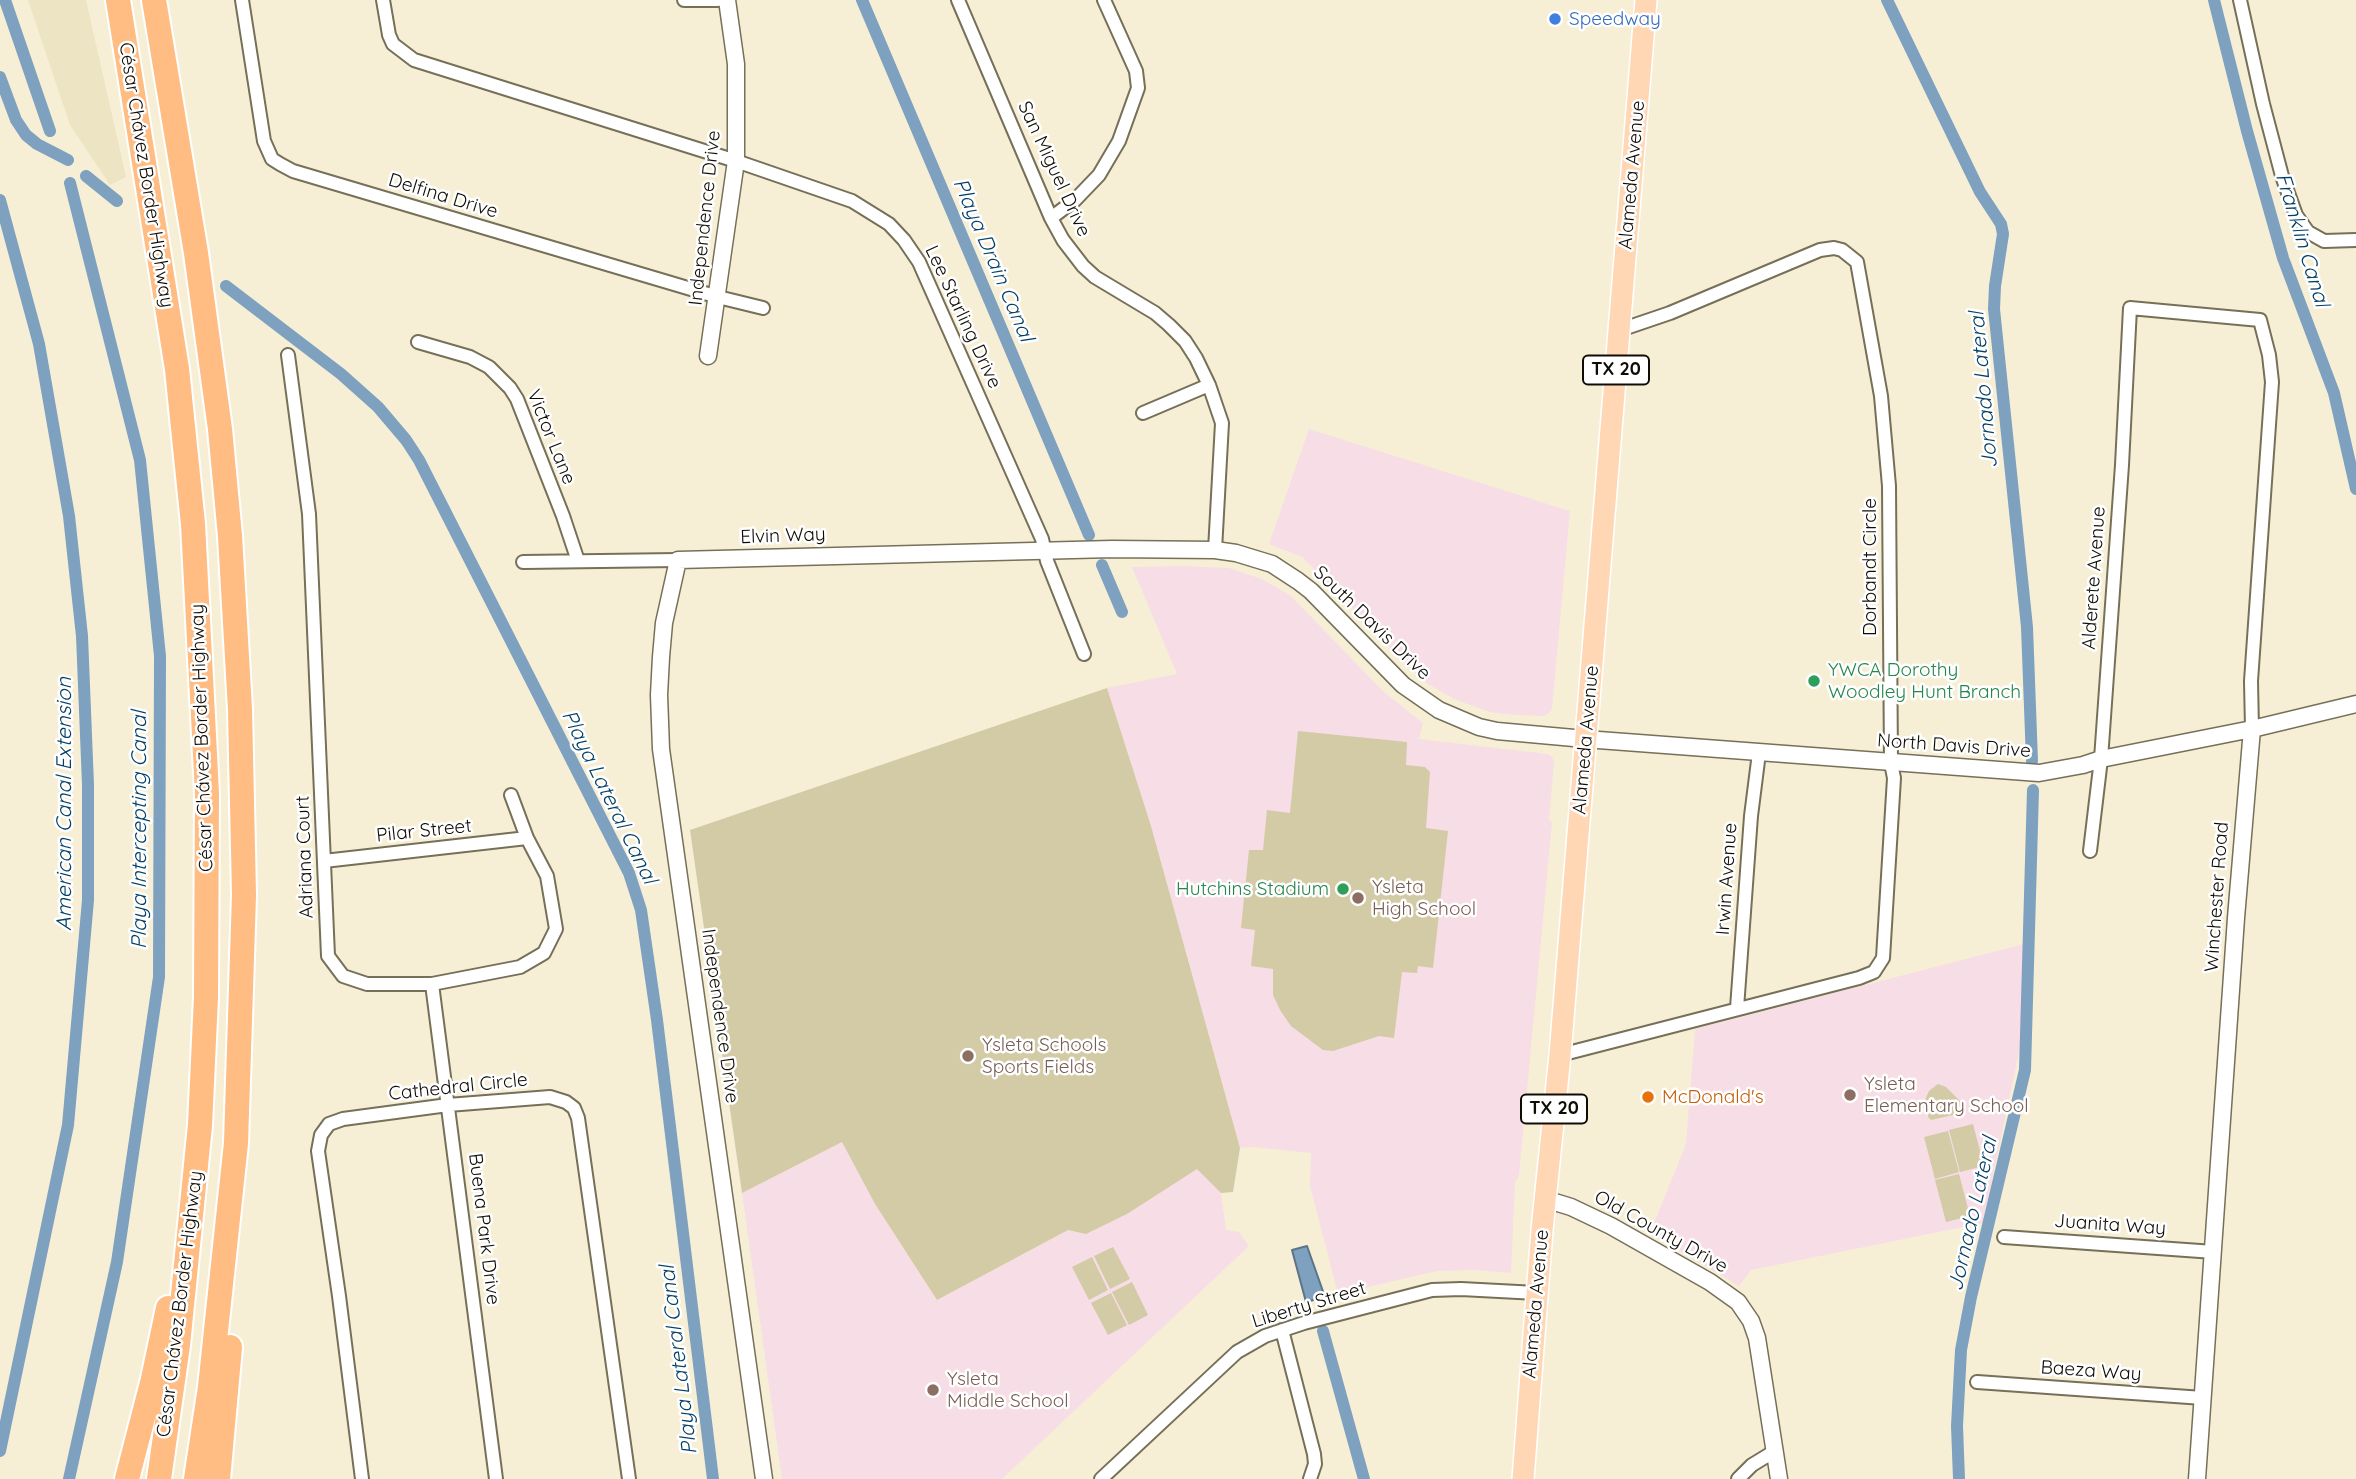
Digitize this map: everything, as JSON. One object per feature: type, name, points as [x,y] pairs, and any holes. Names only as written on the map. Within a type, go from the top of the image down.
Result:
[{"type":"highway","name":"César Chávez Border Highway","points":[[118,0],[177,369],[193,524],[207,793],[206,997],[200,1125],[178,1345],[159,1479]]},
{"type":"highway","name":"César Chávez Border Highway","points":[[155,0],[207,332],[230,536],[240,709],[244,895],[236,1143],[210,1387],[196,1479]]},
{"type":"highway","points":[[127,1479],[167,1313],[200,1125]]},
{"type":"highway","points":[[218,1479],[228,1382],[237,1212],[236,1143]]},
{"type":"main road","name":"Alameda Avenue","points":[[1523,1479],[1646,0]]},
{"type":"street","name":"Delfina Drive","points":[[242,0],[264,141],[272,159],[280,164],[293,171],[718,298],[763,308]]},
{"type":"street","name":"Lee Starling Drive","points":[[383,0],[393,44],[414,60],[736,161],[852,201],[889,224],[919,262],[1042,539],[1084,654]]},
{"type":"street","points":[[684,0],[718,0]]},
{"type":"street","name":"Independence Drive","points":[[708,356],[736,161],[736,64],[727,0]]},
{"type":"street","name":"San Miguel Drive","points":[[958,0],[1051,218],[1063,240],[1083,265],[1109,286],[1155,313],[1185,341],[1209,385],[1222,422],[1215,550]]},
{"type":"street","points":[[1051,218],[1075,200],[1099,175],[1119,141],[1138,88],[1136,71],[1104,0]]},
{"type":"street","points":[[2240,0],[2263,104],[2282,176],[2296,215],[2308,232],[2324,242],[2356,240]]},
{"type":"street","name":"Dorbandt Circle","points":[[1560,1055],[1869,975],[1878,968],[1883,958],[1894,778],[1891,763],[1888,462],[1874,352],[1857,262],[1842,250],[1821,250],[1670,313],[1620,330]]},
{"type":"street","name":"Alderete Avenue","points":[[2090,850],[2101,759],[2130,308],[2260,320]]},
{"type":"street","name":"Winchester Road","points":[[2197,1479],[2236,918],[2252,729],[2251,681],[2272,382],[2269,355],[2260,320]]},
{"type":"street","name":"Victor Lane","points":[[418,342],[470,357],[489,366],[510,388],[517,399],[578,561]]},
{"type":"street","name":"Adriana Court","points":[[288,355],[309,514],[328,956],[343,976],[367,985],[432,984],[520,967],[544,953],[556,929],[547,876],[527,838],[512,795]]},
{"type":"street","points":[[1143,413],[1209,385]]},
{"type":"street","name":"South Davis Drive","points":[[1045,550],[1215,550],[1255,558],[1272,564],[1311,591],[1403,685],[1439,710],[1457,719],[1497,731],[1585,739]]},
{"type":"street","name":"Elvin Way","points":[[523,562],[1045,550]]},
{"type":"street","name":"Independence Drive","points":[[678,560],[664,623],[659,695],[661,749],[764,1479]]},
{"type":"street","name":"North Davis Drive","points":[[1585,739],[2039,773],[2252,729],[2356,704]]},
{"type":"street","name":"Irwin Avenue","points":[[1737,1008],[1750,830],[1759,753]]},
{"type":"street","name":"Pilar Street","points":[[324,861],[527,838]]},
{"type":"street","name":"Buena Park Drive","points":[[432,984],[496,1479]]},
{"type":"street","name":"Cathedral Circle","points":[[362,1479],[318,1151],[321,1135],[329,1125],[343,1119],[449,1105],[550,1097],[566,1102],[574,1108],[579,1118],[629,1479]]},
{"type":"street","name":"Old County Drive","points":[[1545,1199],[1571,1207],[1615,1228],[1710,1282],[1738,1302],[1751,1321],[1757,1338],[1779,1479]]},
{"type":"street","name":"Juanita Way","points":[[2004,1237],[2214,1252]]},
{"type":"street","name":"Liberty Street","points":[[1101,1479],[1237,1352],[1253,1341],[1282,1329],[1432,1290],[1537,1293]]},
{"type":"street","points":[[1282,1329],[1314,1454],[1315,1464],[1310,1479]]},
{"type":"street","name":"Baeza Way","points":[[1977,1382],[2203,1398]]},
{"type":"street","points":[[1738,1479],[1752,1465],[1775,1451]]},
{"type":"shaded area","points":[[28,0],[86,0],[126,177],[110,185],[70,125]]},
{"type":"shaded area","points":[[1309,429],[1570,511],[1552,709],[1549,713],[1544,716],[1489,712],[1454,699],[1428,684],[1394,654],[1382,637],[1302,557],[1269,544]]},
{"type":"shaded area","name":"Ysleta High School","points":[[1132,567],[1229,568],[1262,579],[1290,595],[1384,692],[1423,723],[1419,739],[1548,754],[1552,757],[1554,762],[1549,819],[1552,823],[1519,1176],[1515,1182],[1511,1273],[1437,1271],[1338,1294],[1310,1186],[1311,1153],[1240,1148],[1151,826],[1107,688],[1177,674]]},
{"type":"shaded area","name":"Ysleta Schools Sports Fields","points":[[1107,688],[1151,826],[1240,1148],[1233,1192],[1221,1193],[1197,1169],[1127,1214],[1086,1234],[1068,1230],[937,1300],[875,1204],[842,1142],[742,1193],[690,830]]},
{"type":"shaded area","name":"Hutchins Stadium","points":[[1298,731],[1407,742],[1406,765],[1425,767],[1430,772],[1426,828],[1448,831],[1433,968],[1418,966],[1417,973],[1402,972],[1394,1038],[1379,1036],[1333,1051],[1323,1050],[1291,1026],[1273,995],[1273,969],[1251,966],[1255,930],[1241,928],[1249,850],[1263,850],[1267,810],[1290,813]]},
{"type":"shaded area","name":"Ysleta Elementary School","points":[[2024,944],[2020,1047],[1983,1223],[1751,1270],[1739,1286],[1650,1233],[1686,1144],[1695,1029]]},
{"type":"shaded area","points":[[1938,1084],[1946,1087],[1962,1103],[1953,1115],[1931,1120],[1925,1100],[1929,1091]]},
{"type":"shaded area","points":[[1973,1124],[1984,1166],[1960,1172],[1949,1130]]},
{"type":"shaded area","points":[[1948,1131],[1959,1172],[1935,1179],[1924,1137]]},
{"type":"shaded area","name":"Ysleta Middle School","points":[[842,1142],[875,1204],[937,1300],[1068,1230],[1086,1234],[1127,1214],[1197,1168],[1221,1193],[1226,1230],[1239,1232],[1249,1246],[1002,1479],[782,1479],[742,1193]]},
{"type":"shaded area","points":[[1959,1174],[1970,1216],[1946,1222],[1935,1180]]},
{"type":"shaded area","points":[[1113,1247],[1130,1279],[1110,1289],[1094,1256]]},
{"type":"shaded area","points":[[1092,1257],[1108,1290],[1089,1300],[1072,1267]]},
{"type":"shaded area","points":[[1132,1282],[1148,1315],[1129,1325],[1112,1292]]},
{"type":"shaded area","points":[[1111,1293],[1127,1325],[1108,1335],[1091,1303]]},
{"type":"water","points":[[1307,1246],[1325,1297],[1306,1302],[1292,1250]]},
{"type":"waterway","name":"Playa Intercepting Canal","points":[[5,0],[50,131]]},
{"type":"waterway","name":"Playa Drain Canal","points":[[862,0],[1089,535]]},
{"type":"waterway","name":"Jornado Lateral","points":[[1887,0],[1980,192],[2001,224],[2003,234],[1994,309],[2027,627],[2032,761]]},
{"type":"waterway","name":"Franklin Canal","points":[[2214,0],[2283,258],[2334,393],[2356,489]]},
{"type":"waterway","name":"Playa Lateral Canal","points":[[0,77],[16,120],[26,135],[37,144],[68,160]]},
{"type":"waterway","name":"Playa Lateral Canal","points":[[86,176],[117,201]]},
{"type":"waterway","name":"Playa Intercepting Canal","points":[[69,1479],[117,1262],[159,977],[160,656],[140,460],[70,183]]},
{"type":"waterway","name":"American Canal Extension","points":[[0,200],[39,344],[69,516],[82,636],[88,785],[88,900],[68,1125],[0,1451]]},
{"type":"waterway","name":"Playa Lateral Canal","points":[[226,286],[341,374],[378,407],[406,440],[419,460],[629,873],[641,910],[657,1020],[713,1479]]},
{"type":"waterway","name":"Playa Drain Canal","points":[[1102,565],[1122,612]]},
{"type":"waterway","name":"Jornado Lateral","points":[[1959,1479],[1957,1426],[1961,1350],[2025,1070],[2033,790]]},
{"type":"waterway","name":"Playa Drain Canal","points":[[1323,1331],[1364,1479]]},
{"type":"place","name":"Speedway","points":[[1555,19]]},
{"type":"place","name":"YWCA Dorothy Woodley Hunt Branch","points":[[1814,681]]},
{"type":"place","name":"Hutchins Stadium","points":[[1343,889]]},
{"type":"place","name":"Ysleta High School","points":[[1358,898]]},
{"type":"place","name":"Ysleta Schools Sports Fields","points":[[968,1056]]},
{"type":"place","name":"Ysleta Elementary School","points":[[1850,1095]]},
{"type":"place","name":"McDonald's","points":[[1648,1097]]},
{"type":"place","name":"Ysleta Middle School","points":[[933,1390]]}]
